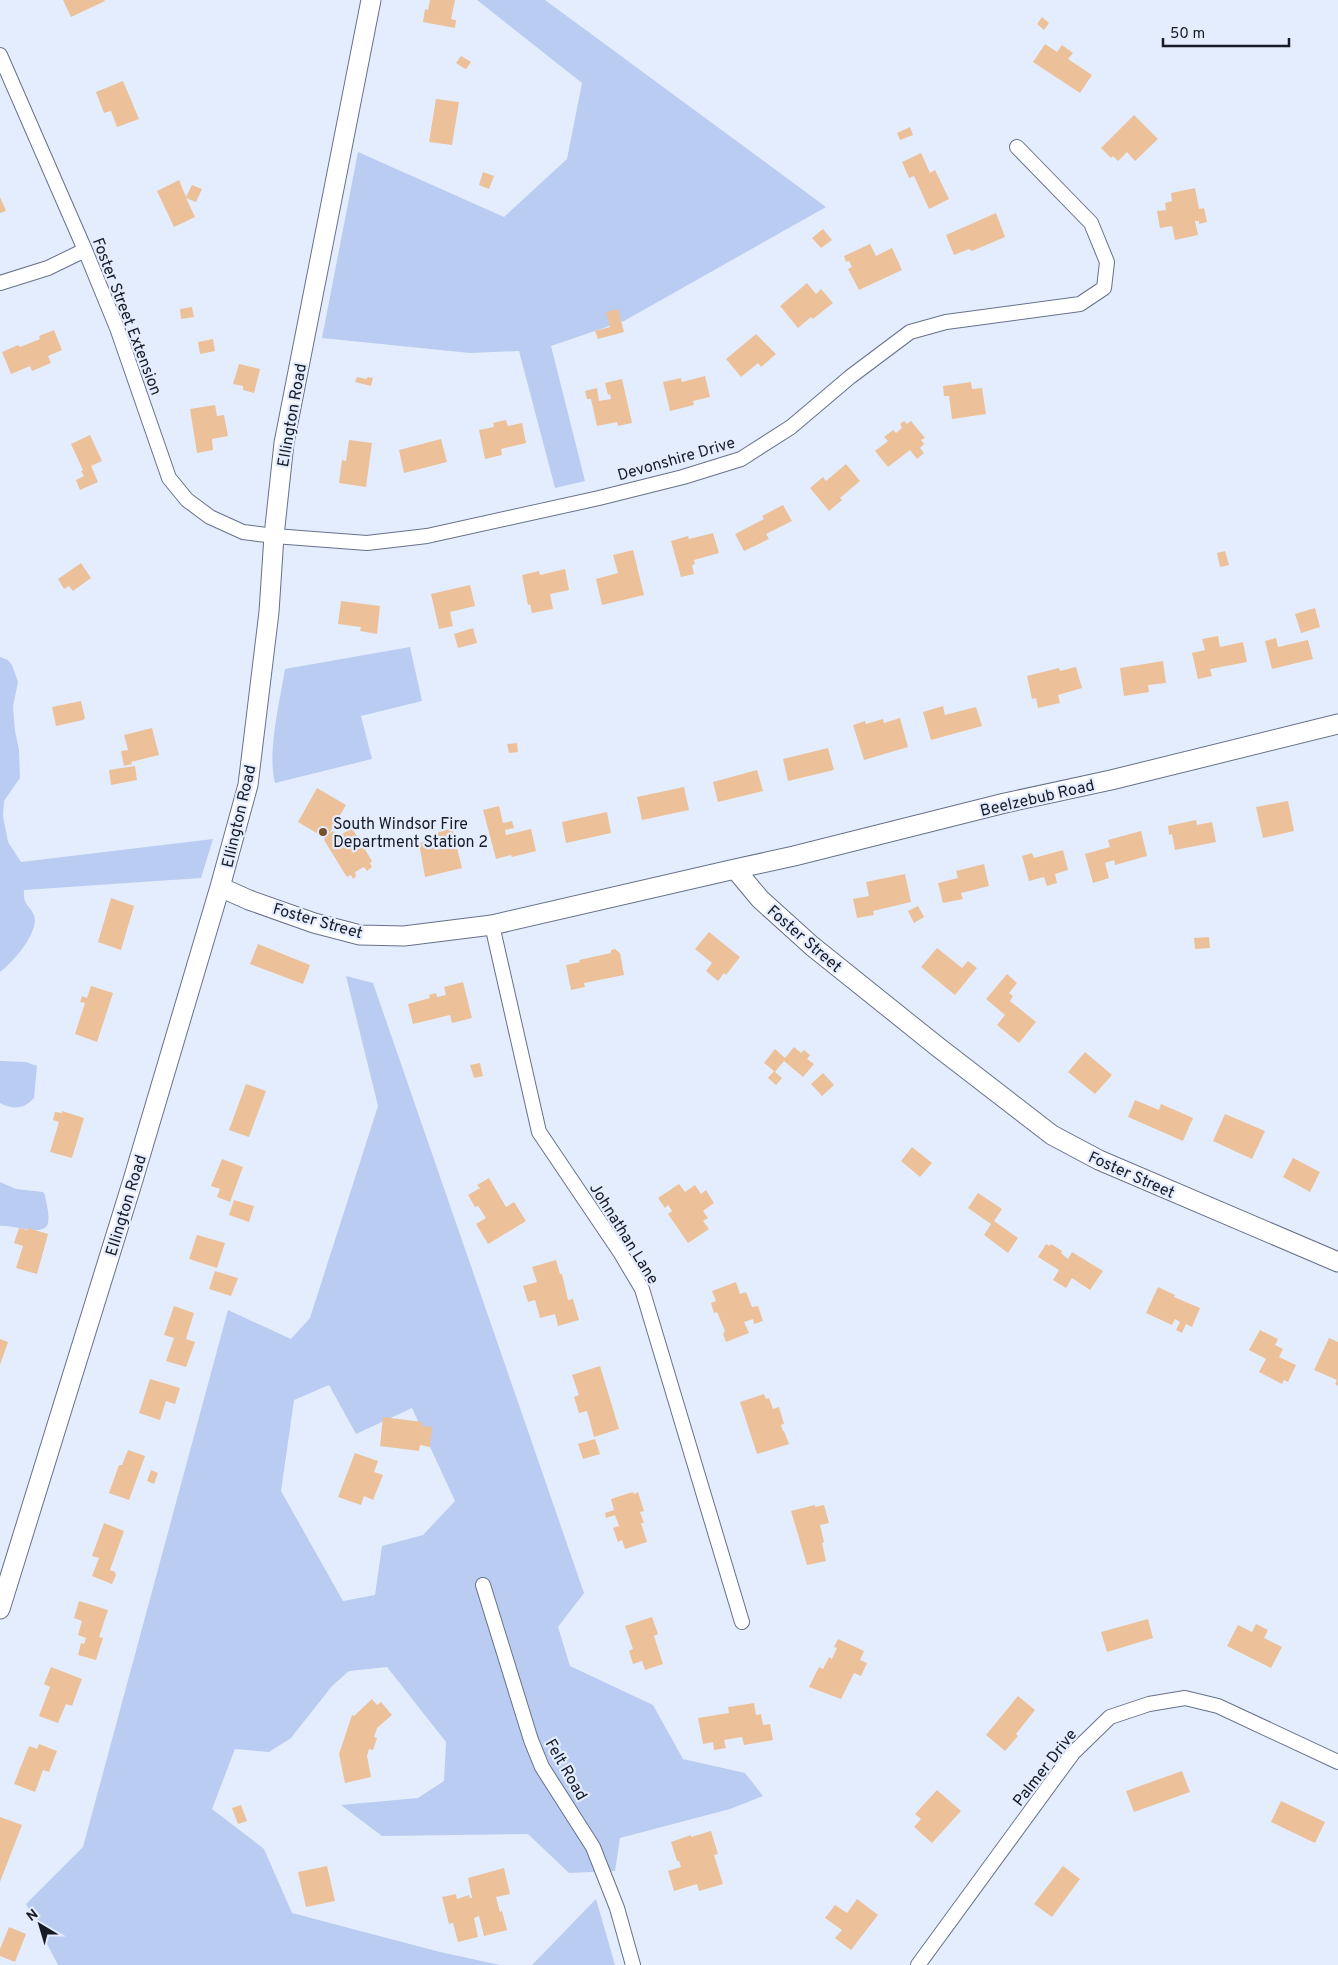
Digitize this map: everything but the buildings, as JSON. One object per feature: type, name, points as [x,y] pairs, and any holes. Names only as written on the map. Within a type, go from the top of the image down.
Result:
[{"type":"street","name":"Ellington Road","points":[[0,1609],[133,1180],[220,888],[248,785],[269,612],[274,536],[284,443],[372,0]]},
{"type":"street","name":"Foster Street Extension","points":[[0,55],[117,328],[169,478],[187,500],[210,517],[243,532],[274,536]]},
{"type":"street","name":"Devonshire Drive","points":[[274,536],[367,543],[427,536],[599,498],[683,477],[742,459],[791,427],[850,377],[910,332],[946,322],[1080,304],[1104,288],[1106,262],[1091,223],[1018,147]]},
{"type":"street","points":[[0,283],[48,268],[85,250]]},
{"type":"street","name":"Beelzebub Road","points":[[735,869],[1338,724]]},
{"type":"street","name":"Foster Street","points":[[220,888],[306,920],[360,935],[404,936],[492,925],[735,869],[760,899],[812,946],[1052,1135],[1099,1160],[1338,1262]]},
{"type":"street","name":"Johnathan Lane","points":[[492,925],[539,1132],[620,1252],[642,1289],[742,1622]]},
{"type":"street","name":"Felt Road","points":[[482,1586],[531,1740],[542,1767],[592,1847],[616,1908],[633,1965]]},
{"type":"street","name":"Palmer Drive","points":[[918,1965],[1073,1753],[1110,1717],[1149,1704],[1185,1698],[1218,1706],[1338,1762]]},
{"type":"shaded area","points":[[477,0],[545,0],[826,207],[624,321],[551,346],[585,481],[555,488],[519,351],[470,353],[322,338],[358,152],[504,217],[567,159],[582,83]]},
{"type":"shaded area","points":[[410,647],[422,701],[361,716],[372,759],[275,783],[272,757],[273,742],[285,669]]},
{"type":"shaded area","points":[[0,657],[8,660],[12,665],[18,682],[13,706],[19,750],[20,778],[4,801],[3,816],[8,842],[21,862],[213,839],[201,878],[24,890],[25,902],[34,915],[33,930],[18,954],[0,972]]},
{"type":"shaded area","points":[[346,976],[373,983],[584,1593],[558,1627],[570,1666],[653,1705],[683,1759],[745,1773],[763,1796],[730,1809],[620,1838],[615,1871],[569,1873],[528,1834],[382,1836],[341,1805],[418,1798],[444,1781],[446,1742],[387,1667],[349,1671],[332,1686],[291,1738],[269,1752],[235,1749],[212,1809],[264,1849],[292,1913],[440,1952],[500,1965],[58,1965],[26,1904],[83,1847],[228,1310],[291,1339],[310,1318],[378,1106]],"holes":[[[329,1385],[356,1434],[412,1408],[455,1501],[423,1535],[382,1546],[375,1595],[343,1601],[281,1491],[294,1400]]]},
{"type":"shaded area","points":[[0,1061],[26,1062],[37,1066],[34,1098],[30,1102],[18,1107],[9,1107],[0,1103]]},
{"type":"shaded area","points":[[0,1182],[16,1189],[43,1192],[49,1216],[46,1227],[41,1230],[34,1230],[0,1226]]},
{"type":"shaded area","points":[[596,1899],[615,1965],[532,1965]]},
{"type":"place","name":"South Windsor Fire Department Station 2","points":[[323,832]]}]
